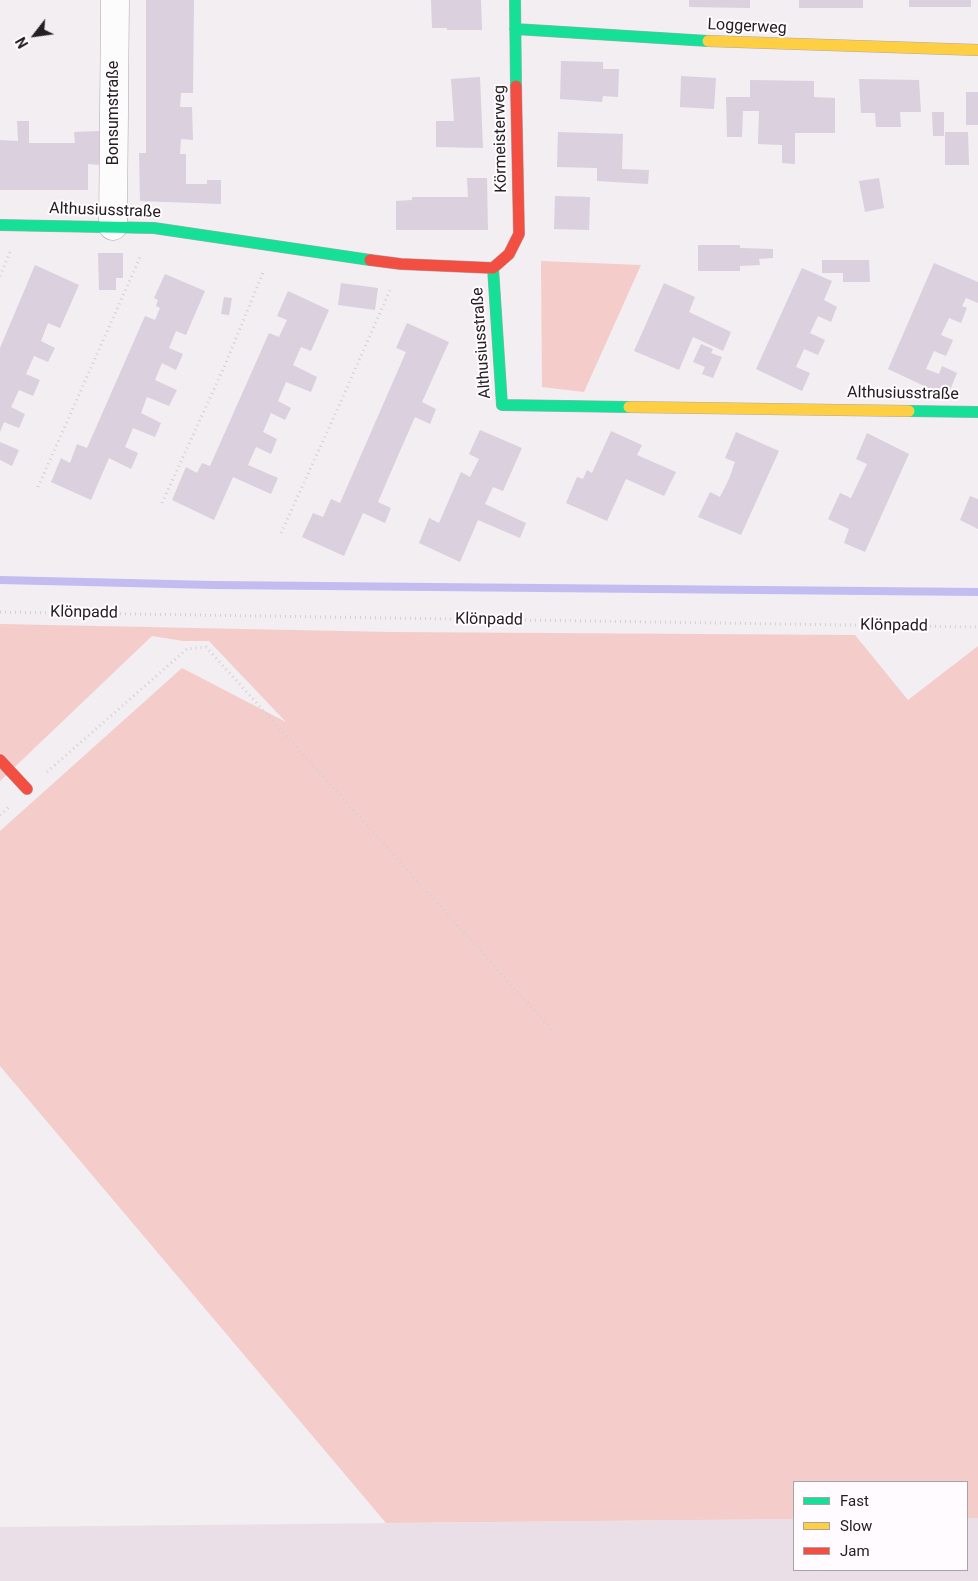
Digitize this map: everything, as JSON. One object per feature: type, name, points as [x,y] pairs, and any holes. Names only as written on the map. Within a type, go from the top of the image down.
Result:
[{"type":"street","name":"Bonsumstraße","points":[[113,226],[115,0]]},
{"type":"street","name":"Körmeisterweg","points":[[493,268],[508,256],[514,248],[519,234],[519,142],[515,0]]},
{"type":"street","name":"Loggerweg","points":[[515,28],[743,44],[978,50]]},
{"type":"street","name":"Althusiusstraße","points":[[0,225],[154,228],[401,264],[493,268],[502,406],[978,412]]},
{"type":"street","points":[[0,760],[28,789]]},
{"type":"path","points":[[38,487],[154,228]]},
{"type":"path","points":[[162,504],[225,365],[274,246]]},
{"type":"path","points":[[281,533],[401,264]]},
{"type":"path","name":"Klönpadd","points":[[0,612],[978,627]]},
{"type":"path","points":[[0,815],[187,649],[206,647],[552,1030]]},
{"type":"shaded area","points":[[541,261],[641,265],[584,392],[542,387]]},
{"type":"shaded area","points":[[0,624],[391,632],[855,635],[908,700],[978,646],[978,1518],[968,1518],[968,1481],[793,1481],[793,1519],[386,1523],[0,1066],[0,831],[182,668],[286,722],[209,641],[183,641],[152,636],[0,781]]},
{"type":"shaded area","points":[[968,1518],[978,1518],[978,1581],[0,1581],[0,1527],[793,1519],[793,1571],[968,1571]]},
{"type":"building","points":[[146,0],[194,0],[193,93],[181,93],[180,107],[192,107],[193,140],[181,139],[180,154],[186,154],[186,184],[207,184],[207,180],[221,180],[221,204],[140,201],[139,153],[146,153]]},
{"type":"building","points":[[431,0],[481,0],[482,30],[432,28]]},
{"type":"building","points":[[689,0],[750,0],[750,8],[689,7]]},
{"type":"building","points":[[799,0],[863,0],[863,8],[799,8]]},
{"type":"building","points":[[909,0],[971,0],[971,7],[909,7]]},
{"type":"building","points":[[561,61],[603,62],[603,69],[619,69],[618,97],[603,96],[602,102],[560,99]]},
{"type":"building","points":[[681,76],[716,78],[714,109],[680,107]]},
{"type":"building","points":[[480,77],[483,148],[436,147],[436,121],[454,121],[451,79]]},
{"type":"building","points":[[859,79],[919,80],[921,112],[900,112],[901,127],[876,127],[875,113],[861,113]]},
{"type":"building","points":[[750,80],[814,81],[814,97],[835,98],[835,133],[795,133],[795,164],[782,163],[782,145],[758,144],[759,111],[743,111],[742,137],[727,137],[726,97],[750,97]]},
{"type":"building","points":[[966,92],[978,92],[978,125],[966,125]]},
{"type":"building","points":[[932,112],[944,112],[944,136],[933,136]]},
{"type":"building","points":[[17,121],[29,121],[29,143],[75,143],[74,132],[99,131],[100,165],[88,164],[88,190],[0,190],[0,140],[18,141]]},
{"type":"building","points":[[558,132],[623,134],[622,169],[649,170],[648,184],[597,181],[597,168],[557,167]]},
{"type":"building","points":[[945,132],[968,132],[969,165],[945,165]]},
{"type":"building","points":[[467,178],[487,178],[488,230],[396,230],[396,201],[412,200],[412,197],[468,197]]},
{"type":"building","points":[[879,178],[884,208],[865,212],[859,181]]},
{"type":"building","points":[[555,196],[590,197],[589,230],[554,229]]},
{"type":"building","points":[[698,245],[740,245],[740,248],[773,249],[773,258],[759,259],[760,265],[740,266],[740,271],[698,271]]},
{"type":"building","points":[[98,253],[123,253],[123,278],[116,278],[116,290],[99,290]]},
{"type":"building","points":[[822,260],[869,260],[870,282],[843,282],[843,273],[822,273]]},
{"type":"building","points":[[934,263],[978,282],[978,303],[966,298],[962,306],[967,308],[961,323],[949,318],[941,335],[953,340],[946,356],[934,351],[926,369],[939,374],[942,366],[957,373],[950,390],[933,390],[888,369]]},
{"type":"building","points":[[35,265],[79,285],[60,328],[48,323],[41,341],[55,348],[48,362],[34,356],[26,374],[40,380],[33,396],[19,390],[11,407],[25,414],[19,428],[4,422],[0,432],[0,348]]},
{"type":"building","points":[[802,268],[832,281],[824,300],[837,307],[831,322],[818,316],[810,333],[825,340],[818,355],[804,349],[796,367],[810,373],[802,391],[756,369]]},
{"type":"building","points":[[165,274],[205,291],[186,335],[176,331],[169,348],[183,354],[176,370],[162,363],[155,380],[177,390],[169,406],[147,397],[141,413],[161,423],[155,437],[133,428],[125,447],[138,453],[131,469],[109,458],[91,500],[51,482],[61,458],[70,463],[77,444],[87,448],[145,316],[155,320],[160,308],[156,306],[158,300],[154,298]]},
{"type":"building","points":[[341,283],[378,288],[375,310],[338,305]]},
{"type":"building","points":[[664,283],[695,297],[689,312],[731,332],[723,351],[693,337],[679,370],[634,351]]},
{"type":"building","points":[[288,291],[329,310],[311,351],[301,347],[293,365],[317,377],[311,392],[286,382],[278,401],[291,408],[285,420],[271,413],[263,432],[277,439],[271,454],[256,447],[248,465],[278,478],[271,494],[233,477],[214,520],[172,500],[186,467],[197,473],[202,463],[210,466],[269,333],[279,337],[287,320],[277,316]]},
{"type":"building","points":[[224,297],[232,298],[229,315],[221,314]]},
{"type":"building","points":[[407,323],[449,342],[422,402],[436,409],[430,424],[415,417],[378,502],[391,508],[385,523],[363,513],[344,556],[302,537],[313,513],[323,517],[331,499],[340,503],[406,352],[396,348]]},
{"type":"building","points":[[701,344],[713,349],[711,353],[722,357],[713,378],[702,374],[705,367],[693,362]]},
{"type":"building","points":[[480,430],[522,448],[503,491],[493,487],[485,504],[526,523],[520,538],[478,520],[460,562],[419,543],[429,518],[439,523],[461,472],[470,477],[479,459],[469,454]]},
{"type":"building","points":[[611,431],[642,445],[637,455],[676,472],[664,496],[626,479],[607,521],[566,503],[577,477],[583,479],[587,470],[592,473]]},
{"type":"building","points":[[736,432],[779,451],[741,535],[698,517],[710,492],[720,497],[729,479],[735,462],[725,458]]},
{"type":"building","points":[[867,433],[909,454],[865,552],[844,543],[849,529],[828,519],[840,493],[851,498],[867,464],[856,459]]},
{"type":"building","points":[[0,442],[19,450],[12,466],[0,460]]},
{"type":"building","points":[[970,496],[978,499],[978,529],[960,520]]},
{"type":"waterway","points":[[0,580],[213,585],[978,592]]},
{"type":"traffic: fast","points":[[515,0],[516,86]]},
{"type":"traffic: fast","points":[[515,29],[708,41]]},
{"type":"traffic: fast","points":[[0,225],[154,228],[370,260]]},
{"type":"traffic: fast","points":[[493,268],[502,405],[629,407]]},
{"type":"traffic: fast","points":[[909,411],[978,412]]},
{"type":"traffic: slow","points":[[708,41],[978,50]]},
{"type":"traffic: slow","points":[[629,407],[909,411]]},
{"type":"traffic: jam","points":[[370,260],[401,264],[493,268],[509,254],[519,234],[516,86]]},
{"type":"traffic: jam","points":[[0,760],[27,789]]}]
